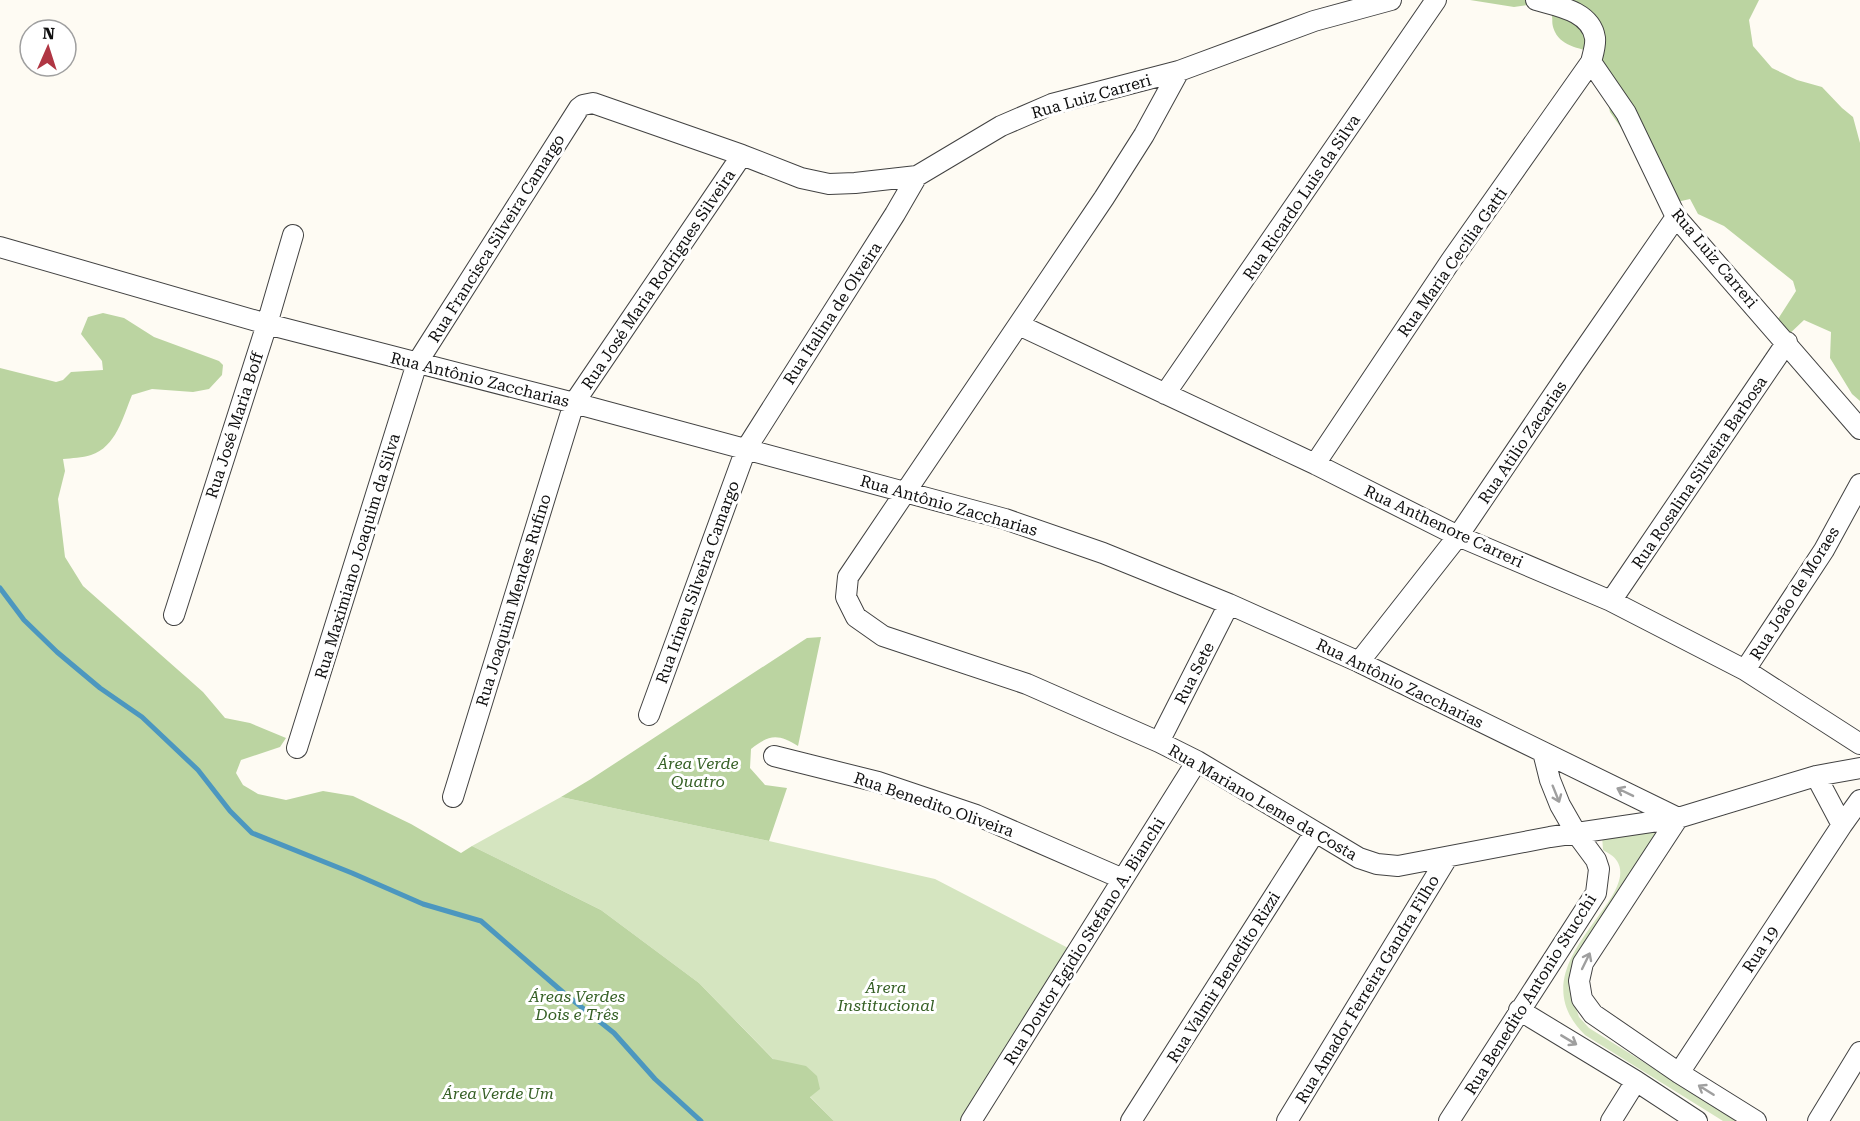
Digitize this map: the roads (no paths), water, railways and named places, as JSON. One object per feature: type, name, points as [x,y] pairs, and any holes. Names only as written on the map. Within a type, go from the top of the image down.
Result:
[{"type":"street","name":"Rua Luiz Carreri","points":[[574,112],[583,105],[593,103],[801,178],[829,184],[917,176],[1001,126],[1053,104],[1179,71],[1314,21],[1391,0]]},
{"type":"street","name":"Rua Ricardo Luis da Silva","points":[[1165,394],[1436,0]]},
{"type":"street","points":[[1536,0],[1572,10],[1591,25],[1595,39],[1592,62]]},
{"type":"street","name":"Rua Luiz Carreri","points":[[1592,62],[1626,113],[1676,217],[1860,429]]},
{"type":"street","name":"Rua Maria Cecília Gatti","points":[[1315,464],[1452,259],[1592,62]]},
{"type":"street","points":[[906,493],[1104,198],[1144,135],[1179,71]]},
{"type":"street","name":"Rua Francisca Silveira Camargo","points":[[417,363],[574,112]]},
{"type":"street","name":"Rua José Maria Rodrigues Silveira","points":[[574,403],[742,155]]},
{"type":"street","name":"Rua Italina de Olveira","points":[[746,449],[917,176]]},
{"type":"street","name":"Rua Atilio Zacarias","points":[[1359,662],[1458,536],[1676,217]]},
{"type":"street","name":"Rua José Maria Boff","points":[[174,615],[293,235]]},
{"type":"street","name":"Rua Antônio Zaccharias","points":[[0,247],[267,324],[574,403],[1016,523],[1103,553],[1229,604],[1359,662],[1678,818]]},
{"type":"street","name":"Rua Anthenore Carreri","points":[[1019,326],[1315,464],[1458,536],[1611,601],[1745,670],[1860,744]]},
{"type":"street","name":"Rua Rosalina Silveira Barbosa","points":[[1611,601],[1786,342]]},
{"type":"street","name":"Rua Maximiano Joaquim da Silva","points":[[297,748],[417,363]]},
{"type":"street","name":"Rua Joaquim Mendes Rufino","points":[[453,797],[574,403]]},
{"type":"street","name":"Rua Irineu Silveira Camargo","points":[[649,715],[746,449]]},
{"type":"street","name":"Rua João de Moraes","points":[[1745,670],[1824,550],[1860,484]]},
{"type":"street","name":"Rua Mariano Leme da Costa","points":[[906,493],[848,577],[846,597],[856,617],[883,636],[1027,684],[1159,742],[1197,761],[1359,858],[1377,864],[1398,866],[1576,833],[1678,818]]},
{"type":"street","name":"Rua Sete","points":[[1159,742],[1229,604]]},
{"type":"street","name":"Rua Benedito Antonio Stucchi","points":[[1449,1121],[1596,893],[1599,869],[1596,860],[1576,833],[1560,805],[1550,780],[1543,752]]},
{"type":"street","name":"Rua Benedito Oliveira","points":[[774,756],[878,782],[976,815],[1123,879]]},
{"type":"street","name":"Rua Doutor Egidio Stefano A. Bianchi","points":[[971,1121],[1197,761]]},
{"type":"street","points":[[1756,1121],[1679,1073],[1593,1014],[1582,999],[1579,981],[1583,963],[1678,818],[1816,776],[1860,768]]},
{"type":"street","points":[[1816,776],[1842,825]]},
{"type":"street","name":"Rua 19","points":[[1679,1073],[1860,800]]},
{"type":"street","name":"Rua Valmir Benedito Rizzi","points":[[1131,1121],[1315,832]]},
{"type":"street","name":"Rua Amador Ferreira Gandra Filho","points":[[1287,1121],[1447,858]]},
{"type":"street","points":[[1520,1010],[1697,1121]]},
{"type":"street","points":[[1818,1121],[1860,1052]]},
{"type":"street","points":[[1611,1121],[1636,1081]]},
{"type":"waterway","points":[[0,588],[24,620],[57,652],[100,688],[142,717],[198,770],[230,811],[252,833],[423,904],[481,921],[614,1033],[655,1079],[701,1121]]},
{"type":"park label","name":"Área Verde Quatro","points":[[698,772]]},
{"type":"park label","name":"Árera Institucional","points":[[886,996]]},
{"type":"park label","name":"Áreas Verdes Dois e Três","points":[[577,1005]]},
{"type":"park label","name":"Área Verde Um","points":[[498,1093]]}]
